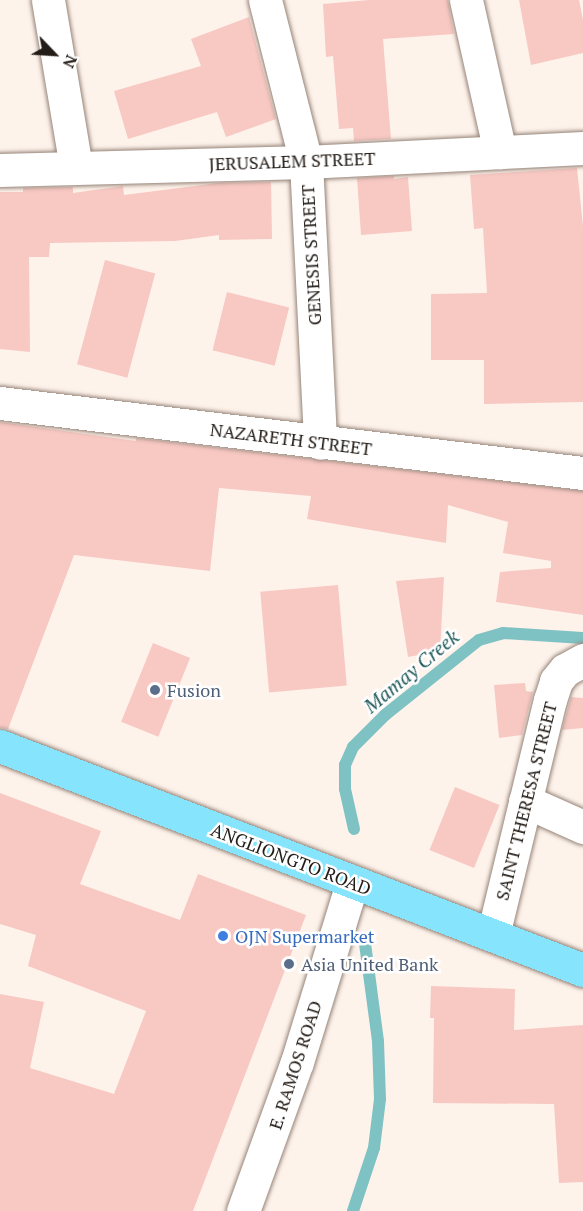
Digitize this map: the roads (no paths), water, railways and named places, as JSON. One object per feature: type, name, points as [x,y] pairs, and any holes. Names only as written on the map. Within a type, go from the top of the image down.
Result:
[{"type":"main road","name":"ANGLIONGTO ROAD","points":[[0,747],[583,970]]},
{"type":"street","points":[[48,0],[76,168]]},
{"type":"street","name":"GENESIS STREET","points":[[265,0],[306,162],[320,443]]},
{"type":"street","points":[[466,0],[500,152]]},
{"type":"street","name":"JERUSALEM STREET","points":[[0,170],[306,162],[583,148]]},
{"type":"street","name":"NAZARETH STREET","points":[[0,403],[583,473]]},
{"type":"street","name":"SAINT THERESA STREET","points":[[493,935],[550,700],[556,681],[574,665]]},
{"type":"street","points":[[525,801],[583,827]]},
{"type":"street","name":"E. RAMOS ROAD","points":[[243,1211],[297,1062],[352,882]]},
{"type":"waterway","name":"Mamay Creek","points":[[354,829],[345,789],[345,765],[353,747],[385,715],[479,640],[503,633],[583,638]]},
{"type":"waterway","name":"Mamay Creek","points":[[353,1211],[374,1148],[380,1099],[378,1041],[365,943]]},
{"type":"place","name":"Fusion","points":[[155,690]]},
{"type":"place","name":"OJN Supermarket","points":[[223,936]]},
{"type":"place","name":"Asia United Bank","points":[[289,964]]}]
